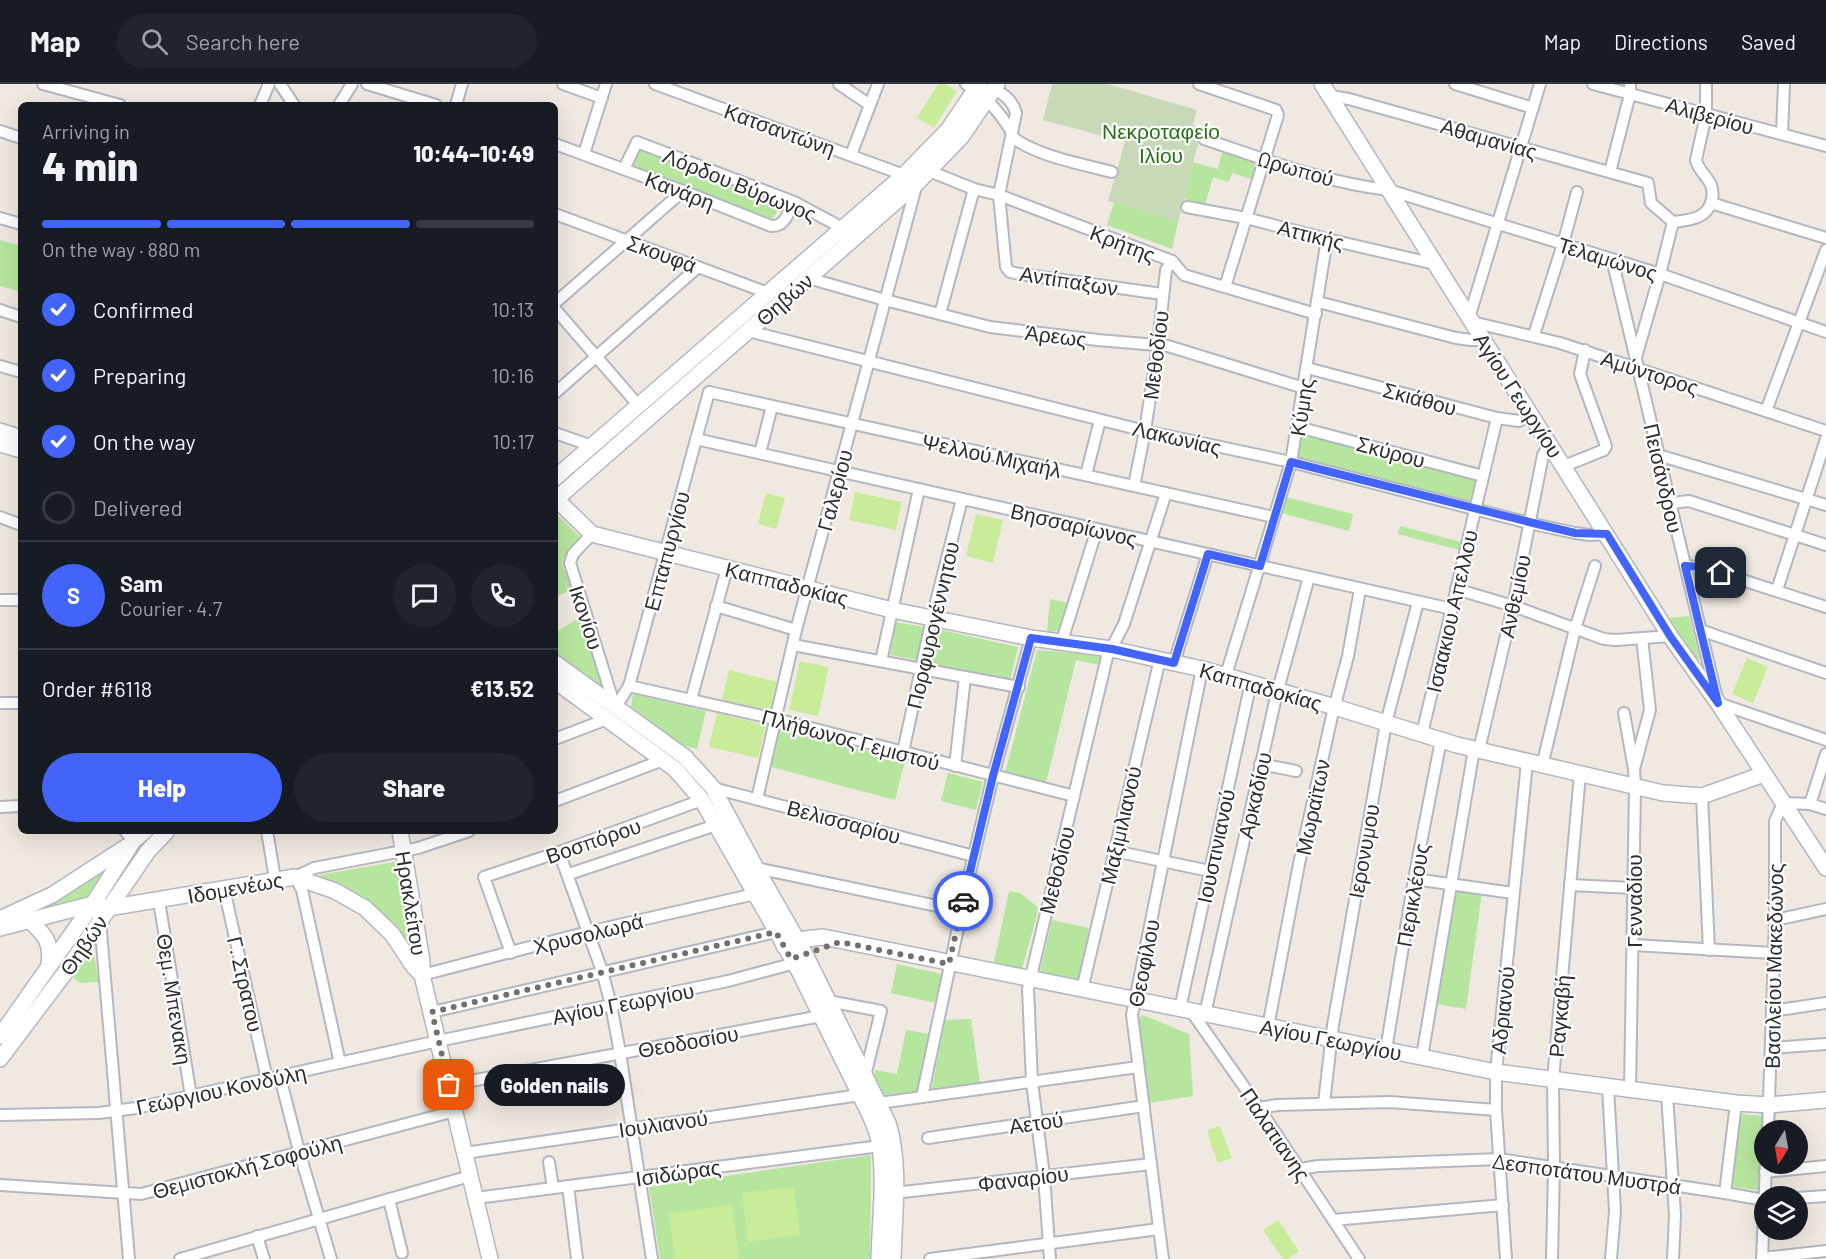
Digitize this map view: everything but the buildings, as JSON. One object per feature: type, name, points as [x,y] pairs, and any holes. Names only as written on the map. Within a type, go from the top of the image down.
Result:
[{"type":"main road","name":"Θηβών","points":[[558,475],[841,230],[910,179],[929,171],[954,144],[983,89]]},
{"type":"main road","name":"Θηβών","points":[[558,498],[808,278],[910,179],[983,89]]},
{"type":"main road","name":"Αγίου Γεωργίου","points":[[1326,90],[1670,636],[1718,703],[1826,868]]},
{"type":"main road","points":[[0,431],[18,437]]},
{"type":"main road","points":[[0,444],[18,449]]},
{"type":"main road","points":[[558,502],[592,534]]},
{"type":"main road","name":"Καππαδοκίας","points":[[592,534],[892,610],[1031,638],[1112,649],[1202,669],[1335,706],[1477,750],[1674,795],[1702,796],[1764,774]]},
{"type":"main road","points":[[558,666],[675,769],[702,801],[776,932],[796,954],[828,1001],[879,1103],[892,1138],[893,1259]]},
{"type":"main road","points":[[558,683],[685,757],[713,788],[756,867],[796,954],[821,1016],[874,1124],[880,1146],[879,1259]]},
{"type":"main road","name":"Θηβών","points":[[0,1036],[93,904],[134,834]]},
{"type":"main road","points":[[0,919],[52,895],[134,834]]},
{"type":"main road","name":"Θηβών","points":[[0,1059],[64,974],[147,851],[164,834]]},
{"type":"main road","name":"Ηρακλείτου","points":[[401,834],[422,961],[422,975]]},
{"type":"main road","points":[[295,877],[335,891],[365,908],[392,934],[422,975],[490,1259]]},
{"type":"main road","name":"Ιδομενέως","points":[[93,904],[104,914],[159,901],[295,877]]},
{"type":"main road","points":[[0,928],[93,904]]},
{"type":"main road","points":[[28,920],[38,928],[50,944],[49,965]]},
{"type":"main road","name":"Αγίου Γεωργίου","points":[[796,954],[816,937],[1496,1072],[1736,1103],[1769,1105],[1826,1100]]},
{"type":"street","points":[[43,84],[109,102]]},
{"type":"street","points":[[261,102],[269,84]]},
{"type":"street","points":[[280,84],[292,102]]},
{"type":"street","points":[[341,102],[352,84]]},
{"type":"street","points":[[367,84],[426,102]]},
{"type":"street","points":[[457,102],[462,84]]},
{"type":"street","points":[[563,84],[602,98]]},
{"type":"street","points":[[584,154],[606,84]]},
{"type":"street","name":"Κατσαντώνη","points":[[656,84],[682,88],[910,179]]},
{"type":"street","points":[[839,84],[870,105]]},
{"type":"street","points":[[851,155],[878,84]]},
{"type":"street","points":[[1199,84],[1276,110],[1278,119],[1226,287]]},
{"type":"street","points":[[1455,84],[1533,108]]},
{"type":"street","points":[[1471,320],[1497,224],[1540,84]]},
{"type":"street","name":"Αλιβερίου","points":[[1593,84],[1630,89],[1706,115],[1826,146]]},
{"type":"street","points":[[1673,222],[1702,216],[1711,203],[1712,187],[1696,160],[1706,115],[1706,84]]},
{"type":"street","points":[[1782,134],[1784,84]]},
{"type":"street","points":[[983,89],[1018,141],[1050,155],[1112,172]]},
{"type":"street","name":"Αντίπαξων","points":[[983,89],[1005,96],[1015,108],[1016,113],[999,195],[1006,267],[1010,272],[1162,294]]},
{"type":"street","points":[[1610,172],[1630,89]]},
{"type":"street","name":"Αθαμανίας","points":[[1326,90],[1349,99],[1648,183],[1651,203],[1673,222]]},
{"type":"street","points":[[0,131],[18,137]]},
{"type":"street","name":"Ωρωπού","points":[[1204,139],[1266,160],[1352,184],[1389,190]]},
{"type":"street","name":"Λόρδου Βύρωνος","points":[[624,169],[637,142],[794,202],[835,224],[841,230]]},
{"type":"street","name":"Κανάρη","points":[[558,145],[771,226],[783,223],[794,202]]},
{"type":"street","name":"Κρήτης","points":[[929,171],[974,189],[999,195],[1172,261],[1184,275],[1316,314]]},
{"type":"street","name":"Γαλερίου","points":[[757,799],[796,630],[885,300],[910,179]]},
{"type":"street","points":[[940,314],[974,189]]},
{"type":"street","name":"Τελαμώνος","points":[[1389,190],[1660,274],[1826,332]]},
{"type":"street","points":[[558,300],[683,191]]},
{"type":"street","points":[[1534,335],[1577,192]]},
{"type":"street","points":[[1711,203],[1826,238]]},
{"type":"street","name":"Αττικής","points":[[1187,207],[1246,218],[1436,264]]},
{"type":"street","name":"Σκουφά","points":[[558,215],[768,293]]},
{"type":"street","points":[[0,218],[18,223]]},
{"type":"street","name":"Πεισάνδρου","points":[[1637,363],[1673,222]]},
{"type":"street","name":"Κύμης","points":[[1226,675],[1291,462],[1327,239]]},
{"type":"street","points":[[1766,411],[1823,266],[1826,250]]},
{"type":"street","name":"Πεισάνδρου","points":[[1612,259],[1718,703]]},
{"type":"street","name":"Μεθοδίου","points":[[1134,486],[1158,345],[1166,270],[1172,261]]},
{"type":"street","points":[[558,390],[698,267]]},
{"type":"street","name":"Άρεως","points":[[808,278],[990,327],[1130,344],[1168,346],[1304,388]]},
{"type":"street","points":[[1318,302],[1456,338],[1484,339]]},
{"type":"street","points":[[0,310],[18,316]]},
{"type":"street","points":[[558,312],[639,406]]},
{"type":"street","name":"Αμύντορος","points":[[1471,320],[1637,363],[1826,431]]},
{"type":"street","name":"Λακωνίας","points":[[748,331],[1145,431],[1291,462],[1575,533],[1607,534]]},
{"type":"street","points":[[1564,466],[1604,450],[1606,446],[1580,374],[1585,351]]},
{"type":"street","points":[[0,366],[18,371]]},
{"type":"street","points":[[704,369],[709,392]]},
{"type":"street","name":"Σκιάθου","points":[[1307,369],[1497,418],[1519,421],[1532,415]]},
{"type":"street","name":"Ψελλού Μιχαήλ","points":[[709,392],[1274,517]]},
{"type":"street","name":"Επταπυργίου","points":[[611,713],[629,686],[709,392]]},
{"type":"street","points":[[760,453],[772,406]]},
{"type":"street","name":"Ισαακιου Απελλου","points":[[1422,734],[1497,418]]},
{"type":"street","points":[[1086,475],[1100,420]]},
{"type":"street","name":"Σκύρου","points":[[1298,427],[1483,476]]},
{"type":"street","points":[[558,434],[592,446]]},
{"type":"street","name":"Βησσαρίωνος","points":[[696,439],[1452,609]]},
{"type":"street","points":[[1777,590],[1826,439]]},
{"type":"street","name":"Ανθεμίου","points":[[1422,1057],[1477,750],[1513,606],[1543,455],[1550,443]]},
{"type":"street","points":[[1659,455],[1826,505]]},
{"type":"street","points":[[881,661],[919,489]]},
{"type":"street","name":"Μεθοδίου","points":[[1050,1259],[1044,1176],[1032,1082],[1029,980],[1107,657],[1124,624],[1166,493]]},
{"type":"street","name":"Πορφυρογέννητου","points":[[903,752],[932,618],[962,499]]},
{"type":"street","points":[[1670,503],[1689,501],[1826,545]]},
{"type":"street","points":[[0,517],[18,524]]},
{"type":"street","points":[[1062,641],[1097,529]]},
{"type":"street","name":"Ικονίου","points":[[592,534],[573,554],[570,563],[611,713]]},
{"type":"street","name":"Μαξιμιλιανού","points":[[1082,990],[1114,851],[1167,661],[1208,554]]},
{"type":"street","name":"Αδριανού","points":[[1506,1259],[1496,1110],[1496,1072],[1513,893],[1534,764],[1595,566]]},
{"type":"street","points":[[1685,566],[1702,567],[1826,607]]},
{"type":"street","points":[[691,700],[727,568]]},
{"type":"street","name":"Αρκαδίου","points":[[1192,1012],[1310,577]]},
{"type":"street","name":"Μωραϊτων","points":[[1268,1027],[1299,864],[1348,656],[1360,588]]},
{"type":"street","points":[[1456,589],[1513,606],[1609,640],[1670,636]]},
{"type":"street","points":[[0,600],[18,600]]},
{"type":"street","name":"Ιερονυμου","points":[[1324,1103],[1330,1039],[1386,723],[1418,602]]},
{"type":"street","points":[[716,606],[796,630]]},
{"type":"street","points":[[1700,630],[1826,673]]},
{"type":"street","points":[[922,1097],[974,856],[993,776],[1031,638]]},
{"type":"street","points":[[1634,770],[1650,710],[1642,638]]},
{"type":"street","points":[[793,645],[1019,687]]},
{"type":"street","name":"Θεοφίλου","points":[[1163,1259],[1132,1015],[1133,1000],[1164,862],[1202,669]]},
{"type":"street","points":[[954,766],[965,677]]},
{"type":"street","name":"Ιουστινιανού","points":[[1192,1012],[1210,871],[1251,682]]},
{"type":"street","name":"Πλήθωνος Γεμιστού","points":[[629,686],[776,719],[1074,796]]},
{"type":"street","points":[[0,703],[18,702]]},
{"type":"street","points":[[1718,703],[1826,740]]},
{"type":"street","points":[[558,738],[611,713]]},
{"type":"street","name":"Γενναδίου","points":[[1624,713],[1635,786],[1630,1090]]},
{"type":"street","name":"Περικλέους","points":[[1386,1050],[1414,879],[1441,740]]},
{"type":"street","points":[[1810,804],[1826,754]]},
{"type":"street","points":[[558,800],[663,760]]},
{"type":"street","points":[[1260,764],[1296,771]]},
{"type":"street","name":"Ραγκαβή","points":[[1552,1259],[1553,1080],[1580,774]]},
{"type":"street","name":"Βελισσαρίου","points":[[713,788],[974,856]]},
{"type":"street","points":[[1702,796],[1709,950]]},
{"type":"street","name":"Βοσπόρου","points":[[511,953],[484,877],[702,801]]},
{"type":"street","points":[[1783,803],[1810,804],[1826,809]]},
{"type":"street","name":"Βασιλείου Μακεδώνος","points":[[1768,1120],[1775,920],[1775,821],[1783,803]]},
{"type":"street","points":[[0,807],[18,806]]},
{"type":"street","points":[[569,874],[716,825]]},
{"type":"street","points":[[268,834],[275,879]]},
{"type":"street","name":"Ιδομενέως","points":[[295,877],[314,868],[404,851],[459,834]]},
{"type":"street","points":[[1114,851],[1210,871]]},
{"type":"street","points":[[560,852],[602,971],[611,1005],[652,1259]]},
{"type":"street","points":[[756,867],[961,911]]},
{"type":"street","points":[[295,877],[302,890],[340,1063]]},
{"type":"street","points":[[1414,879],[1513,893]]},
{"type":"street","points":[[1570,885],[1633,888]]},
{"type":"street","name":"Γ. Στρατου","points":[[224,889],[267,1079]]},
{"type":"street","name":"Χρυσολωρά","points":[[422,975],[588,932],[755,894]]},
{"type":"street","name":"Θεμ. Μπενακη","points":[[159,901],[191,1096]]},
{"type":"street","points":[[1775,920],[1826,909]]},
{"type":"street","points":[[104,914],[129,1259]]},
{"type":"street","points":[[432,1012],[776,932]]},
{"type":"street","points":[[1633,945],[1773,953]]},
{"type":"street","name":"Αγίου Γεωργίου","points":[[438,1041],[728,981],[796,954]]},
{"type":"street","points":[[828,1001],[881,1011],[865,1076]]},
{"type":"street","points":[[1772,1011],[1826,1003]]},
{"type":"street","name":"Παλατιανης","points":[[1192,1012],[1359,1259]]},
{"type":"street","name":"Θεοδοσίου","points":[[449,1085],[821,1016]]},
{"type":"street","name":"Γεώργιου Κονδύλη","points":[[0,1115],[117,1112],[438,1041]]},
{"type":"street","points":[[1771,1048],[1826,1044]]},
{"type":"street","points":[[879,1103],[1138,1067]]},
{"type":"street","points":[[280,1077],[331,1259]]},
{"type":"street","points":[[1608,1087],[1615,1211],[1611,1259]]},
{"type":"street","points":[[1667,1094],[1674,1215],[1672,1259]]},
{"type":"street","name":"Ιουλιανού","points":[[465,1153],[860,1095]]},
{"type":"street","points":[[1259,1108],[1324,1103],[1390,1102],[1496,1110]]},
{"type":"street","points":[[1725,1193],[1736,1103]]},
{"type":"street","name":"Αετού","points":[[928,1138],[1144,1106]]},
{"type":"street","name":"Θεμιστοκλή Σοφούλη","points":[[0,1185],[125,1194],[156,1192],[299,1151],[455,1111]]},
{"type":"street","name":"Ισιδώρας","points":[[476,1198],[880,1146]]},
{"type":"street","name":"Δεσποτάτου Μυστρά","points":[[1300,1169],[1318,1166],[1499,1159],[1754,1198]]},
{"type":"street","points":[[549,1162],[553,1188]]},
{"type":"street","name":"Φαναρίου","points":[[894,1193],[1151,1164]]},
{"type":"street","points":[[1808,1167],[1826,1166]]},
{"type":"street","points":[[180,1259],[195,1257],[257,1236],[470,1176]]},
{"type":"street","points":[[568,1186],[577,1259]]},
{"type":"street","points":[[1808,1197],[1826,1196]]},
{"type":"street","points":[[389,1199],[402,1253]]},
{"type":"street","points":[[1333,1220],[1503,1205]]},
{"type":"street","points":[[930,1259],[1159,1229]]},
{"type":"street","points":[[257,1236],[264,1259]]},
{"type":"street","points":[[1763,1240],[1762,1258],[1826,1251]]},
{"type":"green space","points":[[938,84],[945,84],[957,91],[934,128],[917,118]]},
{"type":"green space","name":"Νεκροταφείο Ιλίου","points":[[1052,84],[1108,84],[1197,110],[1193,125],[1202,128],[1178,222],[1108,201],[1125,142],[1043,120]]},
{"type":"green space","points":[[639,148],[780,203],[779,209],[772,219],[634,166]]},
{"type":"green space","points":[[1222,153],[1260,164],[1254,180],[1232,173],[1229,182],[1213,177],[1205,205],[1184,199],[1193,162],[1218,169]]},
{"type":"green space","points":[[1114,202],[1178,222],[1172,249],[1107,225]]},
{"type":"green space","points":[[0,240],[18,245],[18,291],[0,286]]},
{"type":"green space","points":[[1302,431],[1478,477],[1470,505],[1300,460],[1297,455]]},
{"type":"green space","points":[[855,492],[902,502],[896,530],[849,520]]},
{"type":"green space","points":[[766,493],[785,498],[776,529],[758,524]]},
{"type":"green space","points":[[1286,497],[1353,514],[1349,531],[1281,513]]},
{"type":"green space","points":[[976,514],[1003,520],[993,563],[966,556]]},
{"type":"green space","points":[[558,516],[580,537],[563,559],[562,564],[572,590],[558,596]]},
{"type":"green space","points":[[1400,526],[1461,542],[1459,550],[1398,534]]},
{"type":"green space","points":[[1050,599],[1068,603],[1060,631],[1047,632]]},
{"type":"green space","points":[[581,616],[605,689],[558,656],[558,631]]},
{"type":"green space","points":[[1689,616],[1700,659],[1696,661],[1669,618]]},
{"type":"green space","points":[[896,622],[923,627],[917,660],[890,655]]},
{"type":"green space","points":[[937,629],[1018,647],[1010,681],[930,663]]},
{"type":"green space","points":[[1037,650],[1101,655],[1102,660],[1099,665],[1076,660],[1046,783],[1005,773]]},
{"type":"green space","points":[[1747,658],[1768,667],[1753,703],[1732,694]]},
{"type":"green space","points":[[800,661],[829,667],[818,716],[789,710]]},
{"type":"green space","points":[[729,670],[777,682],[770,712],[722,700]]},
{"type":"green space","points":[[633,694],[706,711],[697,749],[679,744],[631,707]]},
{"type":"green space","points":[[717,713],[766,725],[758,758],[709,747]]},
{"type":"green space","points":[[780,728],[905,761],[895,800],[771,767]]},
{"type":"green space","points":[[948,773],[983,782],[976,810],[941,801]]},
{"type":"green space","points":[[400,861],[414,953],[385,917],[368,902],[345,887],[319,875]]},
{"type":"green space","points":[[103,871],[85,901],[44,906]]},
{"type":"green space","points":[[1456,888],[1482,892],[1466,1009],[1437,1004]]},
{"type":"green space","points":[[1009,891],[1020,893],[1039,908],[1022,969],[994,962]]},
{"type":"green space","points":[[1052,920],[1089,928],[1078,981],[1040,972]]},
{"type":"green space","points":[[93,949],[99,982],[80,983],[73,978]]},
{"type":"green space","points":[[897,964],[942,974],[936,1003],[891,993]]},
{"type":"green space","points":[[1143,1015],[1189,1034],[1193,1096],[1148,1103],[1139,1018]]},
{"type":"green space","points":[[971,1019],[980,1083],[932,1088],[945,1020]]},
{"type":"green space","points":[[906,1030],[929,1034],[917,1091],[883,1095],[874,1077],[875,1070],[897,1074]]},
{"type":"green space","points":[[1741,1114],[1762,1116],[1762,1120],[1754,1120],[1754,1174],[1759,1174],[1758,1186],[1754,1186],[1754,1190],[1732,1187]]},
{"type":"green space","points":[[1220,1126],[1232,1158],[1218,1163],[1208,1130]]},
{"type":"green space","points":[[871,1155],[870,1259],[660,1259],[649,1187]]},
{"type":"green space","points":[[794,1187],[800,1235],[748,1242],[742,1193]]},
{"type":"green space","points":[[732,1205],[739,1259],[675,1259],[669,1213]]},
{"type":"green space","points":[[1278,1220],[1299,1251],[1288,1259],[1283,1259],[1263,1230]]},
{"type":"way so far","points":[[449,1085],[432,1012],[776,932],[791,959],[840,942],[949,964],[963,901]]},
{"type":"place","name":"Golden nails","points":[[449,1085]]},
{"type":"route","points":[[963,901],[993,776],[1031,638],[1112,649],[1174,663],[1208,554],[1260,566],[1291,462],[1575,533],[1607,534],[1670,636],[1718,703],[1685,566],[1702,567],[1721,573]]}]
